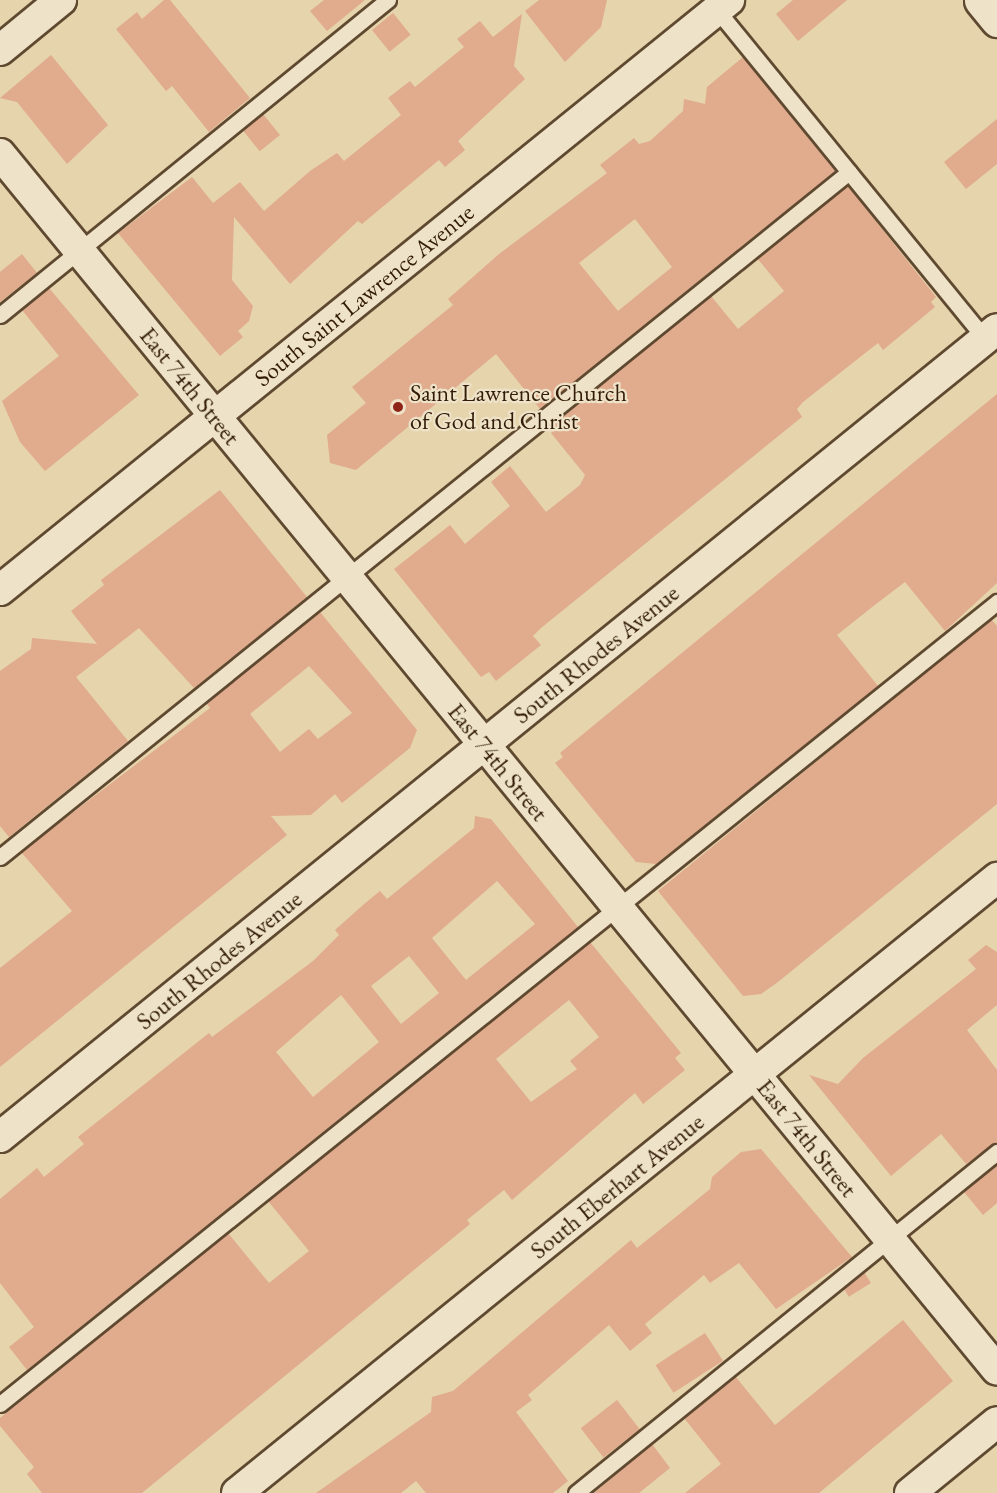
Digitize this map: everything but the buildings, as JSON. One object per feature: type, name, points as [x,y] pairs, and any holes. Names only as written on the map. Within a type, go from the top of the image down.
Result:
[{"type":"street","points":[[0,50],[61,0]]},
{"type":"street","points":[[981,0],[997,20]]},
{"type":"street","name":"South Saint Lawrence Avenue","points":[[0,590],[724,3]]},
{"type":"street","name":"East 74th Street","points":[[0,154],[997,1370]]},
{"type":"street","name":"South Rhodes Avenue","points":[[0,1137],[991,334]]},
{"type":"street","name":"South Eberhart Avenue","points":[[237,1493],[997,878]]},
{"type":"street","points":[[910,1493],[997,1422]]},
{"type":"lane","points":[[0,315],[388,0]]},
{"type":"lane","points":[[724,3],[849,172],[991,334]]},
{"type":"lane","points":[[0,857],[345,575],[849,172]]},
{"type":"lane","points":[[0,1404],[616,905],[997,602]]},
{"type":"lane","points":[[576,1493],[997,1152]]},
{"type":"place","name":"Saint Lawrence Church of God and Christ","points":[[398,407]]}]
